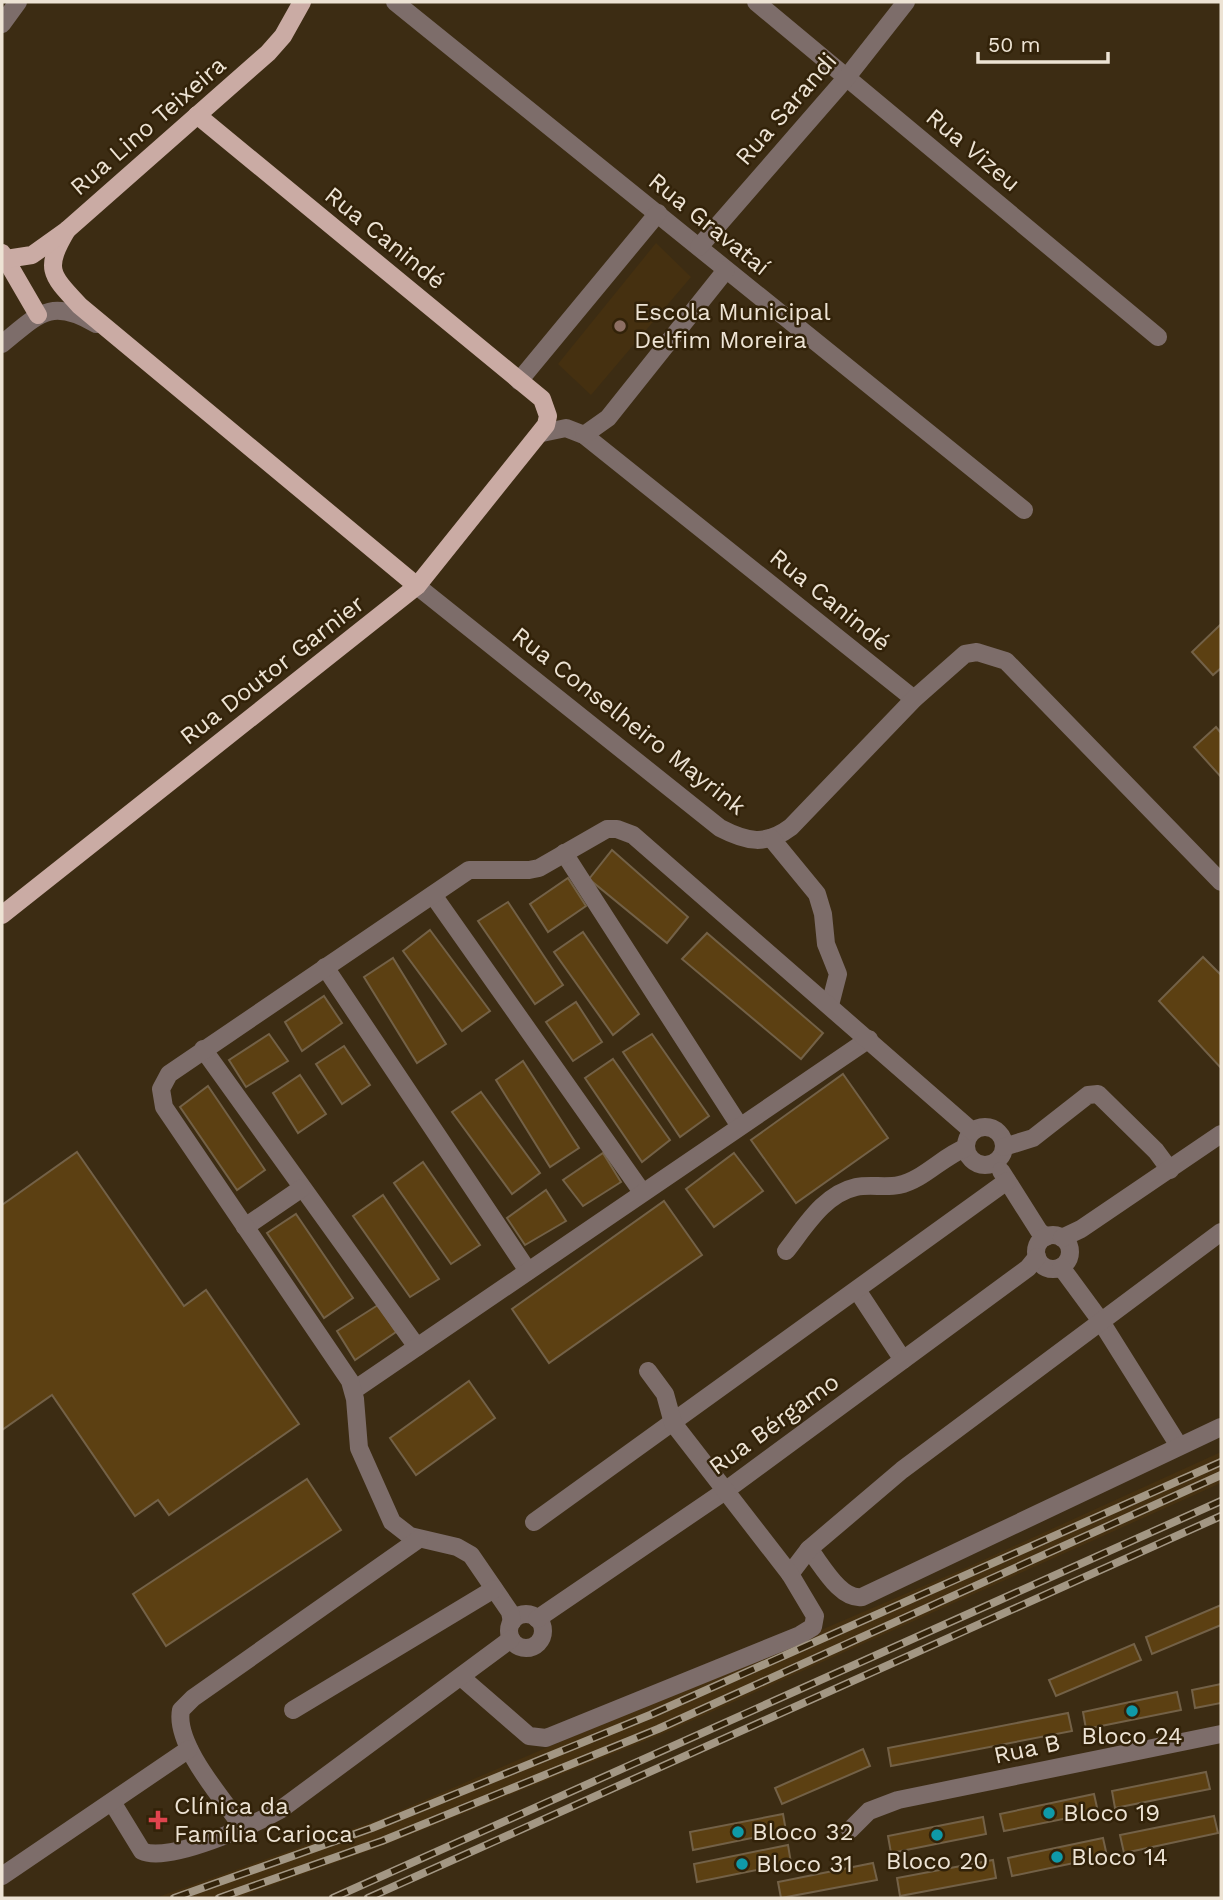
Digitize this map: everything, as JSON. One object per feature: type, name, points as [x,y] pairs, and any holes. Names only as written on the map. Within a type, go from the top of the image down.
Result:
[{"type":"main road","name":"Rua Lino Teixeira","points":[[4,256],[32,254],[67,230],[268,53],[283,36],[302,2]]},
{"type":"main road","name":"Rua Canindé","points":[[197,115],[542,400],[548,416],[542,433]]},
{"type":"main road","points":[[67,230],[52,256],[58,281],[80,306],[114,335]]},
{"type":"main road","points":[[4,256],[38,315]]},
{"type":"main road","name":"Rua Conselheiro Mayrink","points":[[114,335],[417,586]]},
{"type":"main road","name":"Rua Doutor Garnier","points":[[2,915],[417,586],[542,433]]},
{"type":"street","points":[[2,24],[18,2]]},
{"type":"street","name":"Rua Gravataí","points":[[395,2],[1024,510]]},
{"type":"street","name":"Rua Vizeu","points":[[756,2],[1158,337]]},
{"type":"street","name":"Rua Sarandi","points":[[699,247],[847,77],[906,2]]},
{"type":"street","points":[[519,381],[658,213]]},
{"type":"street","points":[[542,433],[566,428],[584,435],[608,418],[726,270]]},
{"type":"street","name":"Rua Conselheiro Mayrink","points":[[38,315],[58,309],[79,314],[114,335]]},
{"type":"street","points":[[2,344],[38,315]]},
{"type":"street","points":[[602,450],[608,418]]},
{"type":"street","name":"Rua Canindé","points":[[584,435],[914,699]]},
{"type":"street","name":"Rua Conselheiro Mayrink","points":[[417,586],[720,828],[742,839],[762,841],[771,838]]},
{"type":"street","points":[[830,1006],[838,974],[826,944],[823,914],[817,894],[771,838],[791,827],[914,699],[965,654],[977,652],[1006,661],[1221,882]]},
{"type":"street","points":[[112,1802],[142,1851],[148,1854],[166,1853],[244,1829],[279,1810],[461,1677],[512,1629],[529,1615],[541,1620],[542,1635],[535,1645],[521,1647],[512,1629],[494,1589],[477,1563],[464,1550],[405,1534],[393,1522],[362,1459],[356,1428],[354,1390],[164,1107],[161,1098],[163,1080],[169,1074],[475,868],[529,870],[607,829],[617,828],[633,835],[972,1131]]},
{"type":"street","points":[[564,853],[739,1125]]},
{"type":"street","points":[[433,895],[642,1192]]},
{"type":"street","points":[[325,967],[528,1271]]},
{"type":"street","points":[[354,1390],[739,1125],[869,1039]]},
{"type":"street","points":[[203,1049],[417,1347]]},
{"type":"street","points":[[1065,1268],[1051,1269],[1045,1247],[1007,1181],[1000,1155],[1003,1139],[990,1127],[972,1131],[966,1138],[965,1149],[976,1164],[986,1166],[1000,1155],[1033,1138],[1088,1095],[1098,1094],[1156,1151],[1170,1170]]},
{"type":"street","name":"Rua Bérgamo","points":[[541,1620],[725,1491],[903,1360],[1045,1247],[1081,1229],[1221,1134]]},
{"type":"street","points":[[786,1251],[820,1207],[839,1193],[856,1186],[900,1185],[950,1154],[965,1149]]},
{"type":"street","points":[[534,1522],[1007,1181]]},
{"type":"street","points":[[245,1227],[302,1188]]},
{"type":"street","points":[[790,1574],[808,1549],[851,1510],[953,1430],[1221,1232]]},
{"type":"street","points":[[1045,1247],[1070,1254],[1065,1268]]},
{"type":"street","points":[[1065,1268],[1179,1446]]},
{"type":"street","points":[[857,1290],[903,1360]]},
{"type":"street","points":[[461,1677],[529,1736],[536,1739],[554,1736],[807,1631],[813,1626],[815,1616],[790,1574],[673,1423],[664,1394],[648,1371]]},
{"type":"street","points":[[808,1549],[842,1590],[852,1597],[862,1597],[1221,1427]]},
{"type":"street","points":[[244,1829],[189,1749],[181,1732],[181,1710],[192,1698],[419,1539]]},
{"type":"street","points":[[293,1710],[494,1589]]},
{"type":"street","name":"Rua B","points":[[850,1830],[869,1811],[898,1800],[1221,1734]]},
{"type":"street","points":[[2,1876],[189,1749]]},
{"type":"shaded area","points":[[656,243],[691,277],[591,395],[558,364]]},
{"type":"shaded area","points":[[1221,1452],[1221,1483],[662,1734],[382,1846],[236,1898],[155,1898],[378,1820],[968,1567]]},
{"type":"building","points":[[1221,624],[1221,668],[1213,675],[1192,652]]},
{"type":"building","points":[[1216,727],[1221,733],[1221,777],[1194,747]]},
{"type":"building","points":[[612,850],[688,917],[667,943],[589,879]]},
{"type":"building","points":[[568,878],[586,906],[548,932],[530,904]]},
{"type":"building","points":[[508,902],[563,985],[535,1004],[478,921]]},
{"type":"building","points":[[430,930],[490,1011],[462,1031],[403,951]]},
{"type":"building","points":[[583,932],[639,1014],[613,1035],[554,952]]},
{"type":"building","points":[[707,933],[823,1033],[801,1059],[682,959]]},
{"type":"building","points":[[1203,957],[1221,975],[1221,1068],[1159,1001]]},
{"type":"building","points":[[393,958],[446,1044],[417,1063],[364,977]]},
{"type":"building","points":[[324,996],[342,1023],[302,1051],[285,1022]]},
{"type":"building","points":[[576,1002],[602,1042],[573,1061],[546,1022]]},
{"type":"building","points":[[269,1034],[288,1061],[246,1087],[229,1060]]},
{"type":"building","points":[[652,1034],[709,1116],[680,1137],[623,1052]]},
{"type":"building","points":[[344,1046],[370,1085],[342,1104],[316,1064]]},
{"type":"building","points":[[613,1059],[670,1140],[642,1162],[585,1078]]},
{"type":"building","points":[[523,1061],[579,1148],[550,1167],[496,1080]]},
{"type":"building","points":[[843,1074],[888,1138],[796,1203],[751,1140]]},
{"type":"building","points":[[300,1075],[326,1114],[298,1133],[273,1093]]},
{"type":"building","points":[[208,1086],[265,1170],[237,1190],[180,1107]]},
{"type":"building","points":[[481,1092],[540,1173],[512,1194],[452,1112]]},
{"type":"building","points":[[77,1152],[184,1306],[206,1290],[299,1424],[169,1515],[158,1500],[135,1516],[52,1395],[2,1430],[2,1205]]},
{"type":"building","points":[[603,1153],[621,1182],[583,1206],[563,1180]]},
{"type":"building","points":[[734,1153],[763,1191],[714,1227],[686,1189]]},
{"type":"building","points":[[423,1162],[480,1245],[451,1264],[394,1183]]},
{"type":"building","points":[[546,1190],[566,1221],[525,1245],[507,1218]]},
{"type":"building","points":[[383,1195],[439,1279],[410,1297],[353,1216]]},
{"type":"building","points":[[664,1201],[702,1255],[549,1363],[512,1309]]},
{"type":"building","points":[[296,1214],[353,1298],[324,1318],[267,1233]]},
{"type":"building","points":[[378,1305],[396,1332],[355,1360],[337,1331]]},
{"type":"building","points":[[469,1381],[495,1418],[416,1475],[390,1438]]},
{"type":"building","points":[[307,1479],[341,1530],[166,1646],[133,1594]]},
{"type":"building","points":[[1221,1605],[1221,1625],[1152,1654],[1146,1637]]},
{"type":"building","points":[[1134,1644],[1141,1660],[1056,1696],[1049,1680]]},
{"type":"building","points":[[1221,1684],[1221,1703],[1195,1708],[1192,1690]]},
{"type":"building","name":"Bloco 24","points":[[1177,1692],[1181,1710],[1086,1729],[1083,1712]]},
{"type":"building","points":[[1068,1713],[1072,1731],[891,1766],[888,1748]]},
{"type":"building","points":[[863,1749],[870,1766],[782,1804],[775,1788]]},
{"type":"building","points":[[1206,1772],[1210,1789],[1115,1808],[1112,1791]]},
{"type":"building","name":"Bloco 19","points":[[1094,1794],[1098,1812],[1004,1831],[1000,1814]]},
{"type":"building","name":"Bloco 32","points":[[783,1814],[786,1831],[693,1850],[690,1832]]},
{"type":"building","points":[[1214,1816],[1218,1833],[1124,1853],[1120,1835]]},
{"type":"building","name":"Bloco 20","points":[[983,1817],[986,1834],[891,1853],[888,1836]]},
{"type":"building","name":"Bloco 14","points":[[1103,1838],[1107,1856],[1012,1876],[1008,1858]]},
{"type":"building","name":"Bloco 31","points":[[788,1845],[791,1863],[697,1882],[694,1864]]},
{"type":"building","points":[[993,1860],[996,1878],[900,1896],[897,1878]]},
{"type":"building","points":[[873,1863],[877,1880],[781,1898],[778,1882]]},
{"type":"railway","points":[[174,1898],[372,1828],[650,1715],[1221,1462]]},
{"type":"railway","points":[[219,1898],[382,1841],[658,1729],[1221,1475]]},
{"type":"railway","points":[[333,1898],[1221,1501]]},
{"type":"railway","points":[[368,1898],[1221,1516]]},
{"type":"place","name":"Escola Municipal Delfim Moreira","points":[[620,326]]},
{"type":"place","name":"Bloco 24","points":[[1132,1711]]},
{"type":"place","name":"Bloco 19","points":[[1049,1813]]},
{"type":"place","name":"Clínica da Família Carioca","points":[[158,1820]]},
{"type":"place","name":"Bloco 32","points":[[738,1832]]},
{"type":"place","name":"Bloco 20","points":[[937,1835]]},
{"type":"place","name":"Bloco 14","points":[[1057,1857]]},
{"type":"place","name":"Bloco 31","points":[[742,1864]]}]
